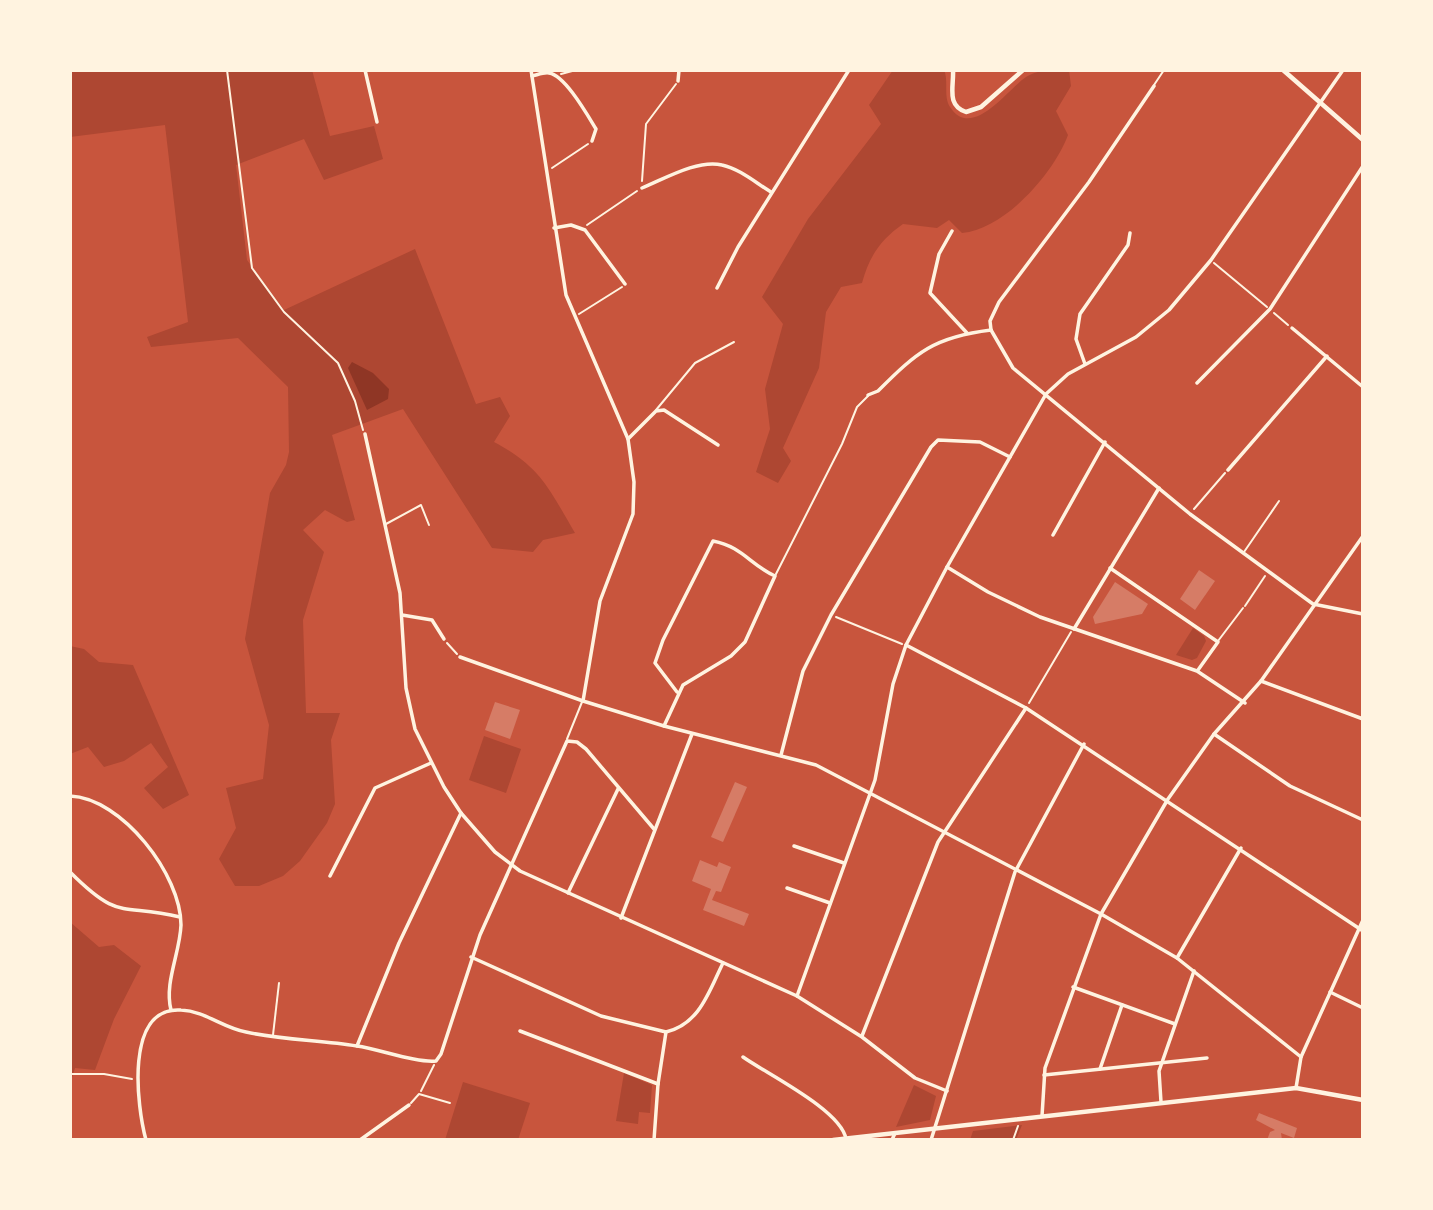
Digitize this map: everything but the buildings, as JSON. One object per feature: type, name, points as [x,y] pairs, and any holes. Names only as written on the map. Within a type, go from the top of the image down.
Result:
[{"type":"street","points":[[365,70],[377,122]]},
{"type":"street","points":[[531,70],[554,228],[573,318],[628,439],[634,482],[633,514],[600,601],[583,701]]},
{"type":"street","points":[[678,81],[680,70]]},
{"type":"street","points":[[717,288],[771,192],[849,70]]},
{"type":"street","points":[[953,70],[952,99],[957,107],[966,112],[981,107],[1023,70]]},
{"type":"street","points":[[1283,70],[1363,140]]},
{"type":"street","points":[[797,996],[870,793],[882,754],[893,684],[906,645],[947,567],[1046,394],[1085,364],[1147,329],[1170,310],[1211,260],[1343,70]]},
{"type":"street","points":[[532,76],[548,72],[556,75],[580,103],[596,129],[592,141]]},
{"type":"street","points":[[1154,86],[1089,182],[999,302],[990,321],[991,330],[1013,368],[1158,488],[1243,554],[1313,604],[1363,614]]},
{"type":"street","points":[[642,188],[687,171],[718,164],[736,171],[771,192]]},
{"type":"street","points":[[1197,383],[1270,309],[1363,166]]},
{"type":"street","points":[[554,228],[571,225],[585,230],[625,284]]},
{"type":"street","points":[[952,231],[939,254],[930,293],[967,333]]},
{"type":"street","points":[[1085,364],[1076,339],[1080,314],[1128,245],[1130,233]]},
{"type":"street","points":[[1292,328],[1363,387]]},
{"type":"street","points":[[869,396],[929,345],[967,333],[991,330]]},
{"type":"street","points":[[1228,470],[1326,356]]},
{"type":"street","points":[[628,439],[656,411],[664,410],[718,445]]},
{"type":"street","points":[[365,434],[401,593],[406,688],[415,729],[431,763],[461,813],[488,845],[511,866],[797,996],[862,1037],[915,1078],[947,1091]]},
{"type":"street","points":[[781,755],[798,682],[831,615],[931,447],[938,440],[980,442],[1010,457]]},
{"type":"street","points":[[1053,535],[1105,442]]},
{"type":"street","points":[[1074,629],[1158,488]]},
{"type":"street","points":[[1042,1116],[1044,1075],[1073,987],[1101,915],[1168,799],[1214,734],[1245,703],[1363,536]]},
{"type":"street","points":[[664,726],[677,692],[692,679],[739,649],[775,576],[762,570],[733,545],[713,541],[663,640],[655,663],[677,692]]},
{"type":"street","points":[[947,567],[988,592],[1074,629],[1197,671],[1245,703]]},
{"type":"street","points":[[1110,568],[1218,642],[1197,671]]},
{"type":"street","points":[[402,615],[432,620],[444,639]]},
{"type":"street","points":[[906,645],[1026,708],[1084,744],[1361,930]]},
{"type":"street","points":[[460,657],[583,701],[664,726],[816,765],[1177,958],[1301,1057]]},
{"type":"street","points":[[1261,681],[1363,719]]},
{"type":"street","points":[[862,1037],[943,834],[1026,708]]},
{"type":"street","points":[[621,918],[692,733]]},
{"type":"street","points":[[1214,734],[1290,786],[1363,820]]},
{"type":"street","points":[[146,1140],[136,1080],[149,1026],[158,1015],[171,1010],[193,1011],[236,1030],[357,1046],[436,1061],[441,1054],[471,957],[567,741],[577,742],[586,749],[654,829]]},
{"type":"street","points":[[932,1140],[1014,872],[1084,744]]},
{"type":"street","points":[[330,876],[375,788],[431,763]]},
{"type":"street","points":[[568,893],[618,789]]},
{"type":"street","points":[[70,796],[87,798],[103,805],[148,848],[174,888],[180,917],[178,949],[168,997],[171,1010]]},
{"type":"street","points":[[357,1046],[399,943],[461,813]]},
{"type":"street","points":[[794,846],[845,863]]},
{"type":"street","points":[[1177,958],[1241,848]]},
{"type":"street","points":[[70,872],[110,906],[180,917]]},
{"type":"street","points":[[787,888],[830,903]]},
{"type":"street","points":[[1296,1088],[1301,1057],[1361,930],[1363,920]]},
{"type":"street","points":[[471,957],[601,1016],[666,1032],[690,1022],[698,1013],[723,963]]},
{"type":"street","points":[[1161,1102],[1162,1063],[1195,971]]},
{"type":"street","points":[[1073,987],[1175,1024]]},
{"type":"street","points":[[1330,992],[1363,1008]]},
{"type":"street","points":[[1100,1069],[1122,1005]]},
{"type":"street","points":[[520,1031],[658,1084]]},
{"type":"street","points":[[654,1140],[658,1084],[666,1032]]},
{"type":"street","points":[[743,1057],[818,1105],[843,1129],[846,1139]]},
{"type":"street","points":[[1044,1075],[1207,1058]]},
{"type":"street","points":[[833,1140],[1296,1088],[1363,1100]]},
{"type":"street","points":[[360,1140],[409,1105]]},
{"type":"street","points":[[892,1140],[895,1133]]},
{"type":"lane","points":[[1154,86],[1164,70]]},
{"type":"lane","points":[[656,411],[695,363],[734,342]]},
{"type":"lane","points":[[775,576],[842,444],[857,407],[869,396]]},
{"type":"lane","points":[[1243,554],[1279,501]]},
{"type":"lane","points":[[385,525],[421,505],[429,525]]},
{"type":"lane","points":[[1218,642],[1243,608]]},
{"type":"lane","points":[[567,741],[583,701]]},
{"type":"lane","points":[[273,1035],[279,983]]},
{"type":"lane","points":[[409,1105],[419,1094],[450,1103]]},
{"type":"path","points":[[227,70],[252,268],[284,312],[338,363],[355,401],[365,434]]},
{"type":"path","points":[[556,75],[576,70]]},
{"type":"path","points":[[585,230],[589,221],[642,188],[646,124],[678,81]]},
{"type":"path","points":[[545,172],[592,141]]},
{"type":"path","points":[[1211,260],[1292,328]]},
{"type":"path","points":[[573,318],[625,284]]},
{"type":"path","points":[[1190,513],[1228,470]]},
{"type":"path","points":[[1243,608],[1268,572]]},
{"type":"path","points":[[831,615],[906,645]]},
{"type":"path","points":[[1026,708],[1074,629]]},
{"type":"path","points":[[444,639],[460,657]]},
{"type":"path","points":[[419,1094],[436,1061]]},
{"type":"path","points":[[70,1074],[104,1074],[136,1080]]},
{"type":"path","points":[[1013,1140],[1019,1119]]},
{"type":"shaded area","points":[[70,70],[312,70],[330,136],[374,126],[383,159],[324,180],[304,139],[236,165],[247,260],[284,310],[415,249],[476,404],[500,397],[510,416],[494,442],[523,461],[542,480],[575,533],[543,540],[533,552],[492,548],[403,409],[332,435],[355,520],[347,522],[325,510],[303,530],[324,552],[303,620],[306,713],[340,713],[331,740],[335,804],[327,823],[300,861],[283,876],[259,886],[235,886],[219,859],[236,828],[226,788],[263,779],[269,725],[245,639],[270,493],[286,465],[289,452],[288,387],[238,338],[151,347],[147,337],[188,322],[165,125],[70,137]]},
{"type":"shaded area","points":[[893,70],[944,70],[950,107],[959,116],[969,118],[979,116],[990,109],[1031,74],[1047,70],[1069,70],[1071,86],[1056,111],[1068,135],[1052,166],[1040,182],[1011,210],[995,221],[962,233],[949,220],[937,228],[903,224],[876,250],[862,283],[841,287],[826,312],[819,368],[783,448],[791,461],[778,483],[756,472],[770,429],[765,389],[783,324],[762,297],[808,219],[881,124],[869,105]]},
{"type":"shaded area","points":[[352,362],[373,373],[389,389],[388,399],[367,410],[348,368]]},
{"type":"shaded area","points":[[1193,628],[1204,636],[1206,641],[1197,658],[1192,660],[1176,655]]},
{"type":"shaded area","points":[[70,646],[84,649],[99,662],[133,665],[189,795],[163,809],[144,788],[168,767],[151,743],[124,761],[104,767],[88,747],[70,754]]},
{"type":"shaded area","points":[[484,736],[521,749],[506,793],[469,780]]},
{"type":"shaded area","points":[[70,922],[99,947],[114,945],[141,966],[114,1019],[95,1070],[75,1068],[70,1084]]},
{"type":"shaded area","points":[[624,1073],[652,1085],[650,1113],[639,1112],[638,1124],[616,1121]]},
{"type":"shaded area","points":[[463,1082],[530,1103],[518,1140],[445,1140]]},
{"type":"shaded area","points":[[914,1085],[936,1096],[930,1120],[896,1127]]},
{"type":"shaded area","points":[[1022,1125],[1016,1140],[970,1140],[973,1131]]}]
